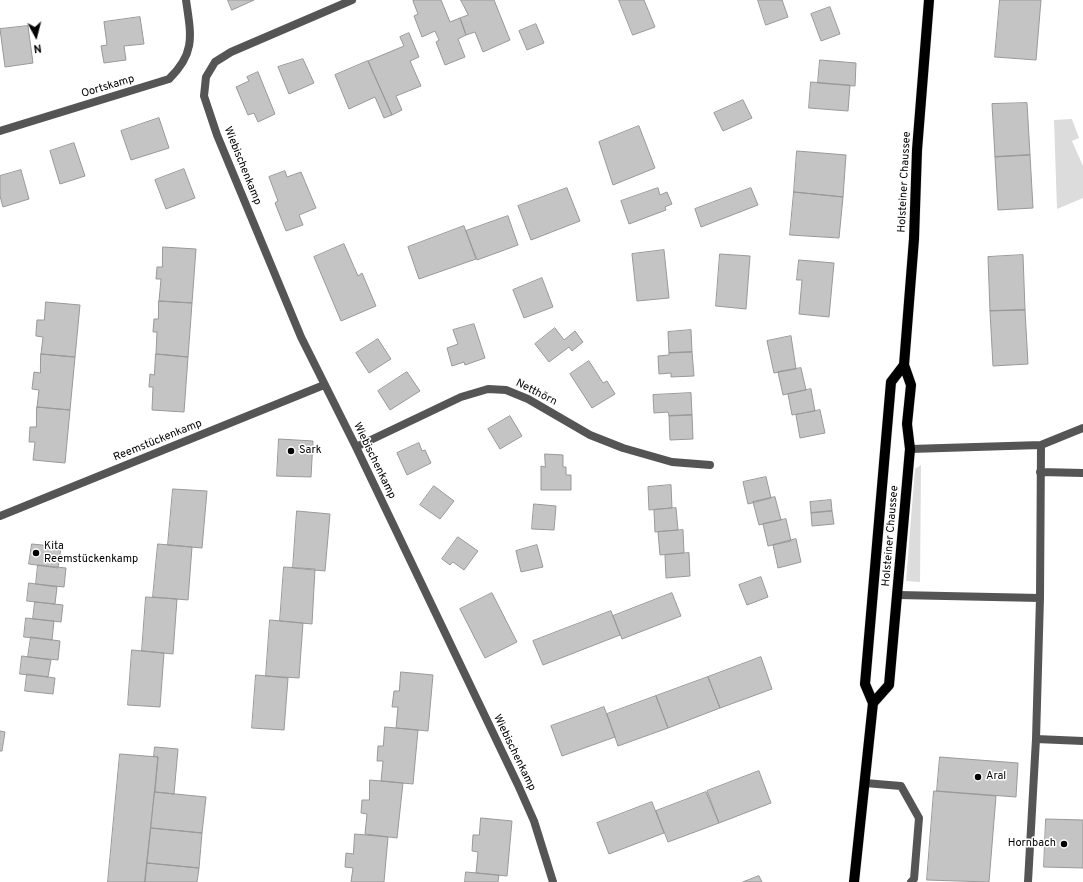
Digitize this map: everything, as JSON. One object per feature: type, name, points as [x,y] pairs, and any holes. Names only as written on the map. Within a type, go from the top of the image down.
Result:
[{"type":"main road","name":"Holsteiner Chaussee","points":[[873,704],[889,685],[910,449],[907,424],[911,385],[904,365],[914,239],[917,150],[929,0]]},
{"type":"main road","name":"Holsteiner Chaussee","points":[[854,882],[873,704],[865,684],[891,382],[904,365]]},
{"type":"street","name":"Oortskamp","points":[[0,131],[169,79],[182,67],[189,50],[191,30],[186,0]]},
{"type":"street","name":"Wiebischenkamp","points":[[352,0],[231,52],[215,62],[206,77],[204,96],[220,142],[301,337],[324,386],[356,447],[531,814],[553,882]]},
{"type":"street","name":"Reemstückenkamp","points":[[0,516],[324,386]]},
{"type":"street","name":"Netthörn","points":[[356,447],[461,397],[488,389],[494,389],[506,390],[528,399],[590,436],[623,448],[672,462],[710,465]]},
{"type":"street","points":[[910,449],[1041,445],[1083,428]]},
{"type":"street","points":[[1028,882],[1036,739],[1040,598],[1041,445]]},
{"type":"street","points":[[1040,472],[1083,473]]},
{"type":"street","points":[[898,595],[1040,598]]},
{"type":"street","points":[[1036,739],[1083,741]]},
{"type":"street","points":[[865,783],[901,786],[919,818],[914,879],[911,882]]},
{"type":"shaded area","points":[[1072,119],[1079,138],[1072,141],[1083,166],[1083,198],[1057,209],[1054,120]]},
{"type":"shaded area","points":[[921,465],[920,582],[906,581],[915,469]]},
{"type":"building","points":[[228,0],[254,0],[232,10]]},
{"type":"building","points":[[441,0],[450,22],[460,18],[466,35],[458,39],[465,57],[445,65],[436,42],[439,40],[435,31],[422,37],[414,16],[418,14],[413,1]]},
{"type":"building","points":[[461,0],[494,0],[510,40],[483,52],[475,32],[466,35],[460,18],[468,15]]},
{"type":"building","points":[[619,0],[644,0],[655,27],[633,35]]},
{"type":"building","points":[[758,0],[782,0],[788,17],[766,25]]},
{"type":"building","points":[[1000,0],[1041,0],[1036,60],[995,57]]},
{"type":"building","points":[[830,7],[840,34],[821,41],[811,14]]},
{"type":"building","points":[[140,17],[144,44],[124,46],[126,60],[104,63],[101,46],[107,45],[104,22]]},
{"type":"building","points":[[536,24],[544,43],[527,50],[519,31]]},
{"type":"building","points":[[28,26],[33,63],[5,67],[0,29]]},
{"type":"building","points":[[409,33],[419,57],[410,61],[421,86],[396,96],[402,110],[392,115],[368,61],[404,46],[400,37]]},
{"type":"building","points":[[303,59],[314,83],[289,94],[278,67]]},
{"type":"building","points":[[820,60],[856,63],[855,86],[818,83]]},
{"type":"building","points":[[368,61],[392,115],[384,118],[375,97],[349,109],[335,75]]},
{"type":"building","points":[[258,72],[275,114],[258,122],[254,113],[248,115],[236,87],[249,81],[247,77]]},
{"type":"building","points":[[811,82],[850,85],[848,111],[809,108]]},
{"type":"building","points":[[743,100],[752,118],[723,131],[714,113]]},
{"type":"building","points":[[1027,103],[1030,155],[995,157],[992,104]]},
{"type":"building","points":[[159,118],[169,148],[131,160],[121,131]]},
{"type":"building","points":[[639,126],[655,168],[613,185],[599,142]]},
{"type":"building","points":[[74,143],[85,176],[60,184],[50,151]]},
{"type":"building","points":[[797,151],[846,155],[843,197],[794,192]]},
{"type":"building","points":[[1030,155],[1033,208],[998,210],[995,157]]},
{"type":"building","points":[[184,169],[195,198],[166,209],[155,180]]},
{"type":"building","points":[[21,170],[29,199],[3,207],[0,196],[0,176]]},
{"type":"building","points":[[285,171],[287,177],[301,172],[316,208],[299,215],[303,225],[286,231],[275,203],[278,201],[269,177]]},
{"type":"building","points":[[567,188],[580,221],[531,240],[518,206]]},
{"type":"building","points":[[658,188],[660,195],[667,192],[672,204],[665,207],[666,210],[629,224],[621,201]]},
{"type":"building","points":[[751,188],[758,205],[701,227],[695,209]]},
{"type":"building","points":[[794,192],[843,197],[839,238],[790,235]]},
{"type":"building","points":[[508,216],[518,245],[477,260],[466,231]]},
{"type":"building","points":[[464,226],[476,259],[419,279],[408,247]]},
{"type":"building","points":[[344,244],[358,276],[362,273],[376,306],[341,321],[314,257]]},
{"type":"building","points":[[163,247],[196,249],[192,303],[159,301],[161,279],[156,279],[157,267],[162,267]]},
{"type":"building","points":[[664,250],[669,298],[637,301],[632,254]]},
{"type":"building","points":[[720,254],[750,256],[746,309],[716,306]]},
{"type":"building","points":[[1023,255],[1025,310],[990,311],[988,257]]},
{"type":"building","points":[[799,260],[834,263],[829,317],[799,314],[802,280],[797,280]]},
{"type":"building","points":[[542,278],[553,307],[524,318],[513,290]]},
{"type":"building","points":[[159,301],[192,303],[188,357],[156,354],[157,332],[153,332],[154,319],[158,319]]},
{"type":"building","points":[[46,302],[80,305],[75,357],[41,354],[43,337],[36,336],[37,320],[44,320]]},
{"type":"building","points":[[1025,310],[1028,364],[993,366],[990,311]]},
{"type":"building","points":[[474,324],[485,358],[465,365],[464,362],[452,366],[447,348],[458,344],[453,330]]},
{"type":"building","points":[[555,328],[564,340],[575,331],[583,342],[572,351],[569,347],[549,362],[535,344]]},
{"type":"building","points":[[691,330],[692,352],[669,353],[668,332]]},
{"type":"building","points":[[791,336],[796,369],[774,373],[767,341]]},
{"type":"building","points":[[378,339],[391,359],[369,373],[356,353]]},
{"type":"building","points":[[692,352],[694,376],[671,377],[671,373],[659,374],[658,356],[669,355],[669,353]]},
{"type":"building","points":[[41,354],[75,357],[70,410],[37,407],[39,390],[32,389],[34,372],[40,373]]},
{"type":"building","points":[[156,354],[188,357],[184,412],[152,410],[153,387],[149,387],[150,374],[154,375]]},
{"type":"building","points":[[589,361],[603,383],[607,381],[615,394],[592,408],[570,374]]},
{"type":"building","points":[[801,368],[806,390],[783,395],[778,372]]},
{"type":"building","points":[[407,372],[420,391],[390,410],[378,391]]},
{"type":"building","points":[[811,389],[815,411],[792,415],[788,394]]},
{"type":"building","points":[[691,393],[692,415],[669,416],[668,412],[654,413],[653,395]]},
{"type":"building","points":[[37,407],[70,410],[65,463],[33,460],[35,442],[29,442],[30,427],[36,427]]},
{"type":"building","points":[[820,410],[825,433],[800,438],[796,415]]},
{"type":"building","points":[[692,415],[693,439],[670,440],[669,416]]},
{"type":"building","points":[[510,416],[522,436],[500,449],[488,429]]},
{"type":"building","points":[[279,439],[313,441],[311,477],[277,476]]},
{"type":"building","points":[[419,443],[422,451],[425,450],[431,463],[407,475],[397,453]]},
{"type":"building","points":[[545,454],[563,455],[563,467],[566,467],[566,475],[571,475],[571,490],[541,490],[541,466],[545,467]]},
{"type":"building","points":[[766,477],[771,498],[748,504],[743,482]]},
{"type":"building","points":[[671,485],[672,508],[649,510],[648,487]]},
{"type":"building","points":[[434,486],[454,501],[440,519],[420,505]]},
{"type":"building","points":[[173,489],[207,491],[202,548],[168,545]]},
{"type":"building","points":[[775,497],[781,520],[759,525],[753,502]]},
{"type":"building","points":[[831,500],[832,511],[811,513],[810,502]]},
{"type":"building","points":[[534,504],[556,506],[554,530],[532,529]]},
{"type":"building","points":[[676,508],[678,530],[655,532],[654,510]]},
{"type":"building","points":[[297,511],[330,514],[325,571],[293,568]]},
{"type":"building","points":[[832,511],[834,524],[812,526],[811,513]]},
{"type":"building","points":[[786,519],[791,541],[768,546],[763,524]]},
{"type":"building","points":[[683,530],[684,553],[660,555],[658,532]]},
{"type":"building","points":[[458,537],[478,551],[464,570],[453,562],[450,565],[442,559]]},
{"type":"building","points":[[796,539],[801,562],[778,568],[773,545]]},
{"type":"building","points":[[32,544],[61,547],[58,568],[29,564]]},
{"type":"building","points":[[158,544],[192,547],[188,600],[153,597]]},
{"type":"building","points":[[537,545],[543,567],[521,572],[516,551]]},
{"type":"building","points":[[689,553],[690,576],[666,578],[665,555]]},
{"type":"building","points":[[38,565],[66,568],[64,587],[36,584]]},
{"type":"building","points":[[284,567],[315,569],[312,624],[280,621]]},
{"type":"building","points":[[761,577],[768,597],[747,605],[739,585]]},
{"type":"building","points":[[29,583],[57,587],[55,604],[27,601]]},
{"type":"building","points":[[492,593],[517,642],[485,658],[460,609]]},
{"type":"building","points":[[672,593],[681,616],[622,639],[613,616]]},
{"type":"building","points":[[146,597],[177,599],[173,654],[142,651]]},
{"type":"building","points":[[35,602],[63,605],[61,622],[33,619]]},
{"type":"building","points":[[611,611],[620,635],[543,665],[533,641]]},
{"type":"building","points":[[26,618],[54,621],[52,640],[24,637]]},
{"type":"building","points":[[270,620],[303,623],[299,678],[266,676]]},
{"type":"building","points":[[31,637],[60,641],[58,660],[28,657]]},
{"type":"building","points":[[132,650],[164,653],[160,707],[128,705]]},
{"type":"building","points":[[22,656],[51,660],[48,677],[20,674]]},
{"type":"building","points":[[761,657],[772,689],[720,708],[708,677]]},
{"type":"building","points":[[401,672],[433,675],[428,731],[396,728],[398,707],[392,707],[394,691],[399,691]]},
{"type":"building","points":[[27,674],[55,678],[53,694],[25,691]]},
{"type":"building","points":[[256,675],[288,678],[284,730],[252,728]]},
{"type":"building","points":[[708,677],[720,708],[668,728],[656,696]]},
{"type":"building","points":[[656,696],[668,728],[618,746],[607,714]]},
{"type":"building","points":[[604,707],[615,737],[562,756],[551,726]]},
{"type":"building","points":[[385,727],[418,730],[413,784],[381,781],[383,761],[377,761],[378,746],[383,746]]},
{"type":"building","points":[[0,731],[5,732],[2,751],[0,751]]},
{"type":"building","points":[[155,747],[178,749],[174,794],[155,792],[158,757],[154,756]]},
{"type":"building","points":[[120,754],[158,757],[145,882],[108,882]]},
{"type":"building","name":"Aral","points":[[940,757],[1018,763],[1016,797],[937,791]]},
{"type":"building","points":[[759,771],[771,803],[719,823],[707,791]]},
{"type":"building","points":[[370,780],[403,783],[397,838],[365,834],[367,814],[361,813],[362,800],[369,800]]},
{"type":"building","points":[[934,791],[996,796],[989,882],[927,880]]},
{"type":"building","points":[[155,792],[206,797],[202,833],[151,828]]},
{"type":"building","points":[[706,792],[719,823],[668,842],[656,811]]},
{"type":"building","points":[[652,802],[664,833],[609,854],[597,823]]},
{"type":"building","points":[[481,818],[512,821],[507,876],[476,873],[478,852],[472,851],[473,835],[479,835]]},
{"type":"building","name":"Hornbach","points":[[1046,819],[1083,820],[1083,868],[1044,867]]},
{"type":"building","points":[[151,828],[202,833],[199,868],[147,863]]},
{"type":"building","points":[[355,834],[388,837],[384,882],[351,882],[353,868],[345,867],[346,853],[353,854]]},
{"type":"building","points":[[147,863],[199,868],[197,882],[145,882]]},
{"type":"building","points":[[466,872],[499,875],[498,882],[465,882]]},
{"type":"building","points":[[759,876],[762,882],[743,882]]},
{"type":"place","name":"Sark","points":[[291,451]]},
{"type":"place","name":"Kita Reemstückenkamp","points":[[36,553]]},
{"type":"place","name":"Aral","points":[[978,777]]},
{"type":"place","name":"Hornbach","points":[[1064,844]]}]
